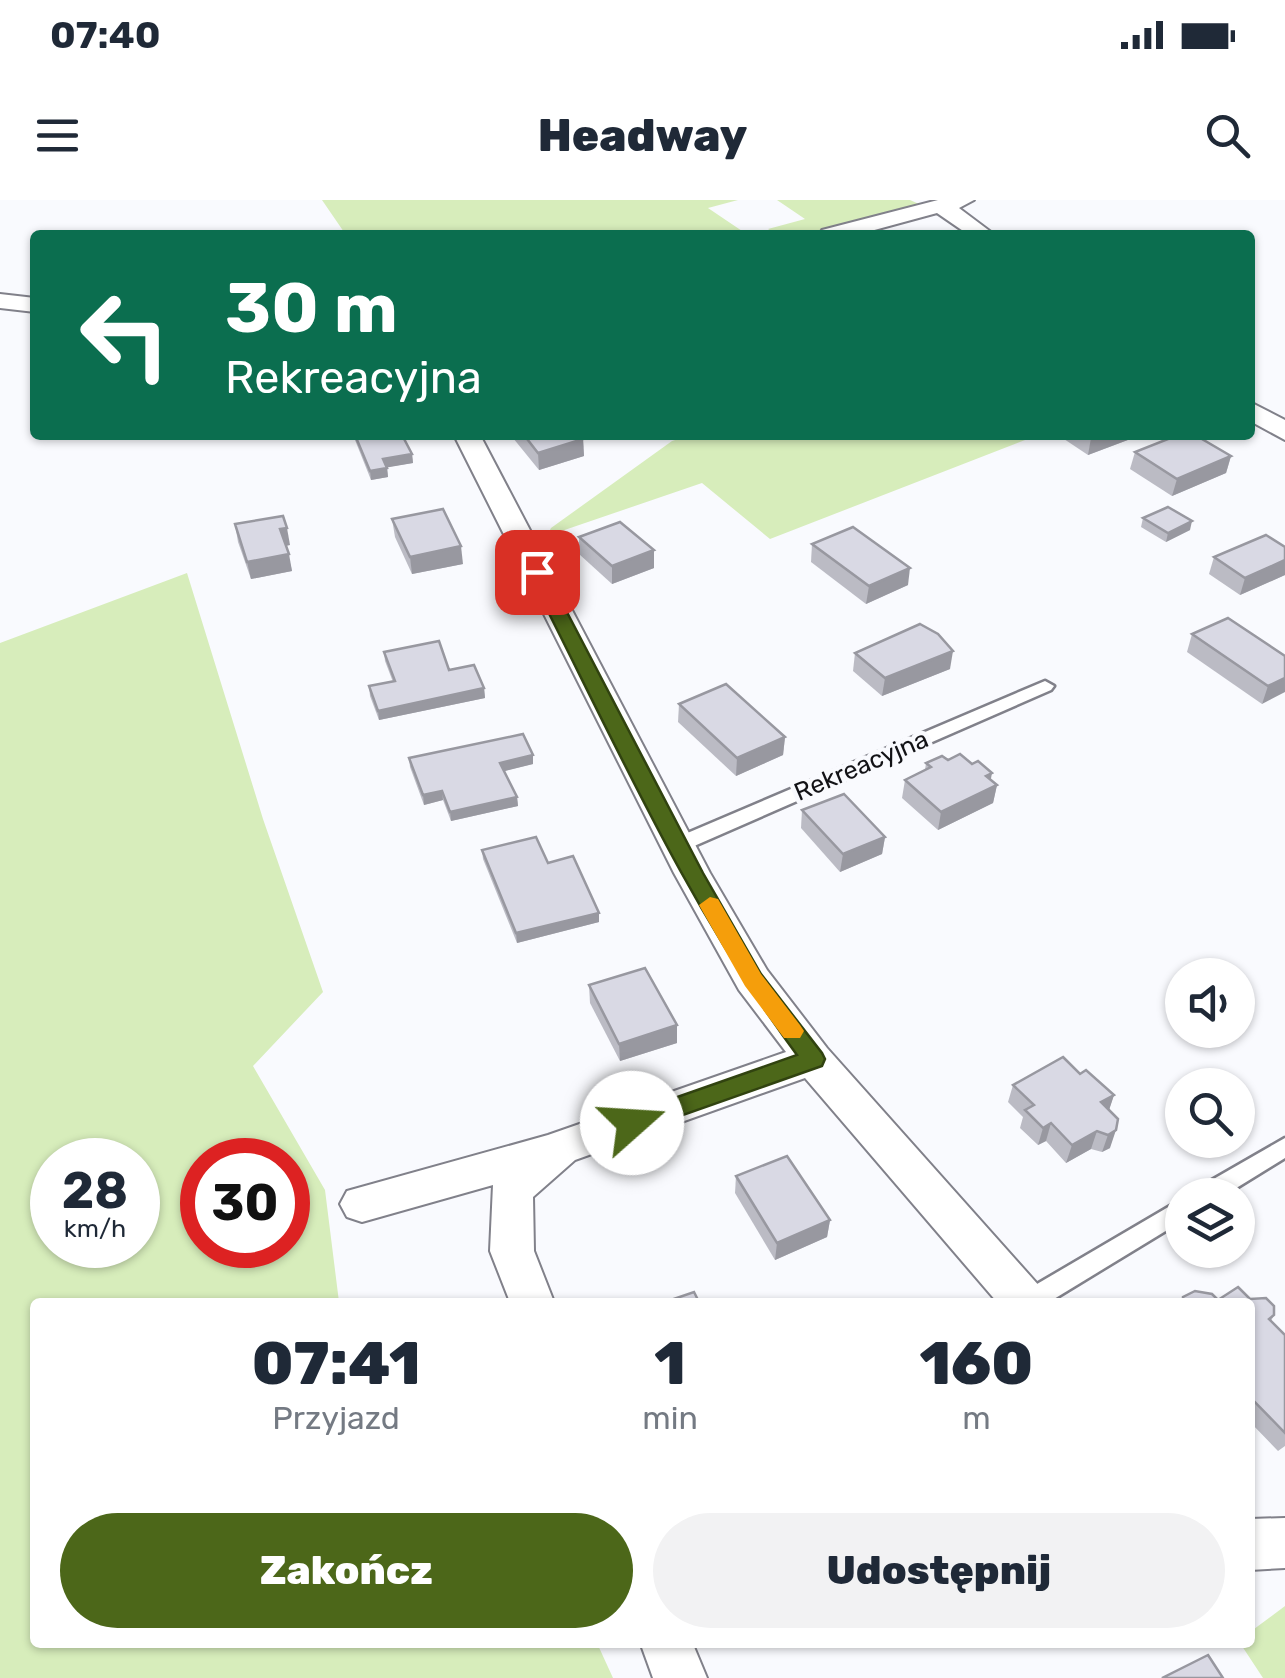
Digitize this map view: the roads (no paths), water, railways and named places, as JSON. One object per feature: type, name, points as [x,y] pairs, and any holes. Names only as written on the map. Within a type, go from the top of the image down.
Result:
[{"type":"street","points":[[849,230],[952,203],[979,230]]},
{"type":"street","points":[[0,301],[30,305]]},
{"type":"street","points":[[1255,413],[1285,432]]},
{"type":"street","points":[[470,440],[678,845],[753,980],[813,1059],[1023,1298]]},
{"type":"street","points":[[362,1204],[560,1148],[813,1059]]},
{"type":"street","points":[[530,1298],[512,1251],[512,1190],[560,1148]]},
{"type":"street","points":[[1255,1547],[1285,1544]]},
{"type":"street","points":[[668,1648],[680,1678]]},
{"type":"lane","name":"Rekreacyjna","points":[[678,845],[1045,686]]},
{"type":"lane","points":[[1234,1178],[1285,1147]]},
{"type":"lane","points":[[1034,1298],[1165,1219]]}]
